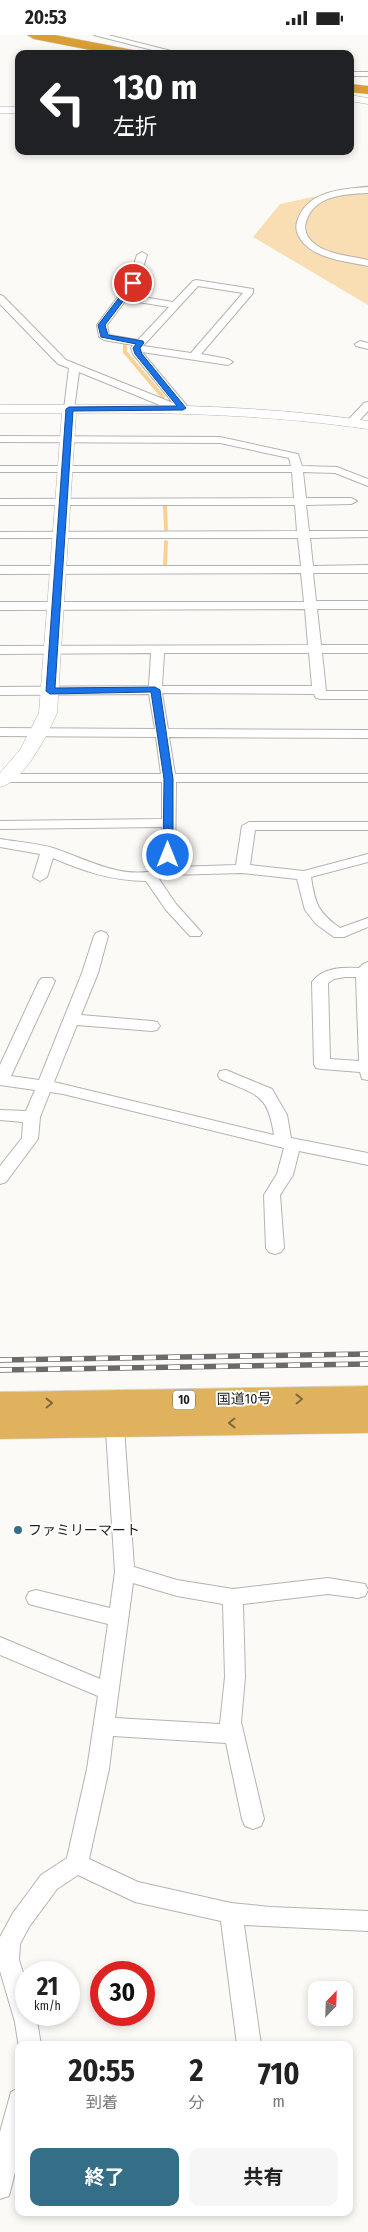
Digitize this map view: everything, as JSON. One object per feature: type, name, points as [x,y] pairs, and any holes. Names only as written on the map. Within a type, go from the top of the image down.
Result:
[{"type":"highway","points":[[34,35],[112,50]]},
{"type":"highway","points":[[354,88],[368,90]]},
{"type":"highway","name":"国道10号","points":[[0,1427],[114,1413],[368,1398]]},
{"type":"highway","name":"国道10号","points":[[0,1404],[114,1413],[368,1421]]},
{"type":"street","points":[[98,35],[162,50]]},
{"type":"street","points":[[354,74],[368,74]]},
{"type":"street","points":[[354,99],[368,101]]},
{"type":"street","points":[[0,109],[15,111]]},
{"type":"street","points":[[368,190],[330,194],[315,201],[303,213],[300,227],[301,235],[314,248],[368,263]]},
{"type":"street","points":[[142,255],[133,283],[102,325],[104,337],[228,362]]},
{"type":"street","points":[[179,408],[138,354],[139,345],[196,283],[250,291],[194,356]]},
{"type":"street","points":[[124,297],[176,305]]},
{"type":"street","points":[[0,298],[62,362],[179,408]]},
{"type":"street","points":[[2,779],[26,755],[40,732],[48,713],[66,439],[74,367]]},
{"type":"street","points":[[352,422],[368,405]]},
{"type":"street","points":[[0,409],[179,408],[352,422],[368,425]]},
{"type":"street","points":[[0,439],[220,440],[294,456],[297,469],[319,691],[321,695],[368,695]]},
{"type":"street","points":[[0,469],[338,470],[368,483]]},
{"type":"street","points":[[0,502],[351,501]]},
{"type":"street","points":[[0,535],[368,534]]},
{"type":"street","points":[[0,570],[368,569]]},
{"type":"street","points":[[0,606],[368,605]]},
{"type":"street","points":[[158,649],[155,690],[169,779],[168,871]]},
{"type":"street","points":[[0,650],[368,649]]},
{"type":"street","points":[[0,691],[319,691]]},
{"type":"street","points":[[0,733],[368,733]]},
{"type":"street","points":[[2,779],[368,778]]},
{"type":"street","points":[[0,825],[168,823]]},
{"type":"street","points":[[242,869],[249,826],[368,826]]},
{"type":"street","points":[[0,843],[48,851],[92,869],[127,877],[150,877],[168,871],[242,869],[304,875],[368,858]]},
{"type":"street","points":[[40,877],[48,851]]},
{"type":"street","points":[[304,875],[308,903],[318,920],[339,934],[368,922]]},
{"type":"street","points":[[150,877],[171,907],[195,933]]},
{"type":"street","points":[[0,1178],[30,1139],[32,1117],[90,973],[101,936]]},
{"type":"street","points":[[368,1067],[322,1064],[320,982],[324,977],[365,970],[368,1067],[368,1075]]},
{"type":"street","points":[[47,981],[1,1080],[63,1089],[288,1143],[368,1159]]},
{"type":"street","points":[[71,1019],[152,1026]]},
{"type":"street","points":[[226,1075],[266,1093],[279,1115],[288,1143],[285,1175],[272,1195],[275,1248]]},
{"type":"street","points":[[0,1115],[32,1117]]},
{"type":"street","points":[[28,2041],[27,2022],[4,1961],[10,1942],[21,1920],[49,1882],[77,1864],[98,1769],[126,1572],[114,1413]]},
{"type":"street","points":[[126,1572],[177,1587],[233,1597],[328,1586],[358,1590]]},
{"type":"street","points":[[104,1727],[226,1735],[230,1731],[235,1677],[233,1597]]},
{"type":"street","points":[[36,1598],[119,1618]]},
{"type":"street","points":[[0,1646],[90,1685],[110,1691]]},
{"type":"street","points":[[232,1725],[253,1819]]},
{"type":"street","points":[[77,1864],[135,1892],[230,1913],[270,1917],[368,1921]]},
{"type":"street","points":[[230,1913],[242,1991],[247,2005],[249,2041]]},
{"type":"street","points":[[0,2187],[5,2143],[15,2112]]},
{"type":"shaded area","points":[[368,185],[368,305],[253,237],[280,204]]},
{"type":"waterway","points":[[125,344],[125,352],[163,397]]},
{"type":"waterway","points":[[165,506],[166,529]]},
{"type":"waterway","points":[[165,566],[166,542]]},
{"type":"railway","points":[[0,1360],[368,1354]]},
{"type":"railway","points":[[0,1370],[368,1364]]},
{"type":"place","name":"ファミリーマート","points":[[18,1530]]},
{"type":"route","points":[[133,283],[102,325],[104,337],[141,343],[136,348],[138,354],[183,408],[69,409],[50,691],[155,690],[169,779],[168,855]]}]
